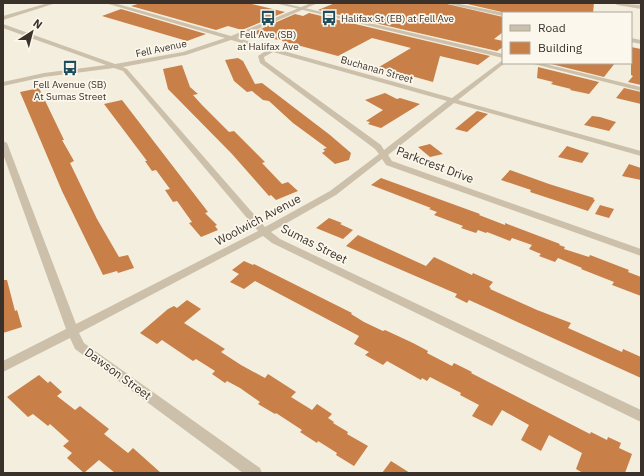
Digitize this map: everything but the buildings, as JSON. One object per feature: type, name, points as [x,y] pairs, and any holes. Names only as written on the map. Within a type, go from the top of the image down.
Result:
[{"type":"street","points":[[3,18],[53,3]]},
{"type":"street","name":"Buchanan Street","points":[[108,3],[641,154]]},
{"type":"street","points":[[277,3],[502,56]]},
{"type":"street","name":"Fell Avenue","points":[[3,84],[44,75],[115,66],[184,54],[229,38],[316,3]]},
{"type":"street","points":[[447,3],[502,14]]},
{"type":"street","points":[[617,3],[641,7]]},
{"type":"street","name":"Sumas Street","points":[[3,26],[125,70],[264,232],[276,241],[641,416]]},
{"type":"street","name":"Parkcrest Drive","points":[[271,50],[261,56],[262,62],[378,147],[389,163],[641,253]]},
{"type":"street","name":"Woolwich Avenue","points":[[3,367],[264,232],[333,193],[502,63]]},
{"type":"street","points":[[537,64],[641,89]]},
{"type":"street","name":"Dawson Street","points":[[3,143],[79,346],[255,473]]},
{"type":"place","name":"Fell Ave (SB) at Halifax Ave","points":[[268,18]]},
{"type":"place","name":"Halifax St (EB) at Fell Ave","points":[[329,18]]},
{"type":"place","name":"Fell Avenue (SB) At Sumas Street","points":[[70,68]]}]
